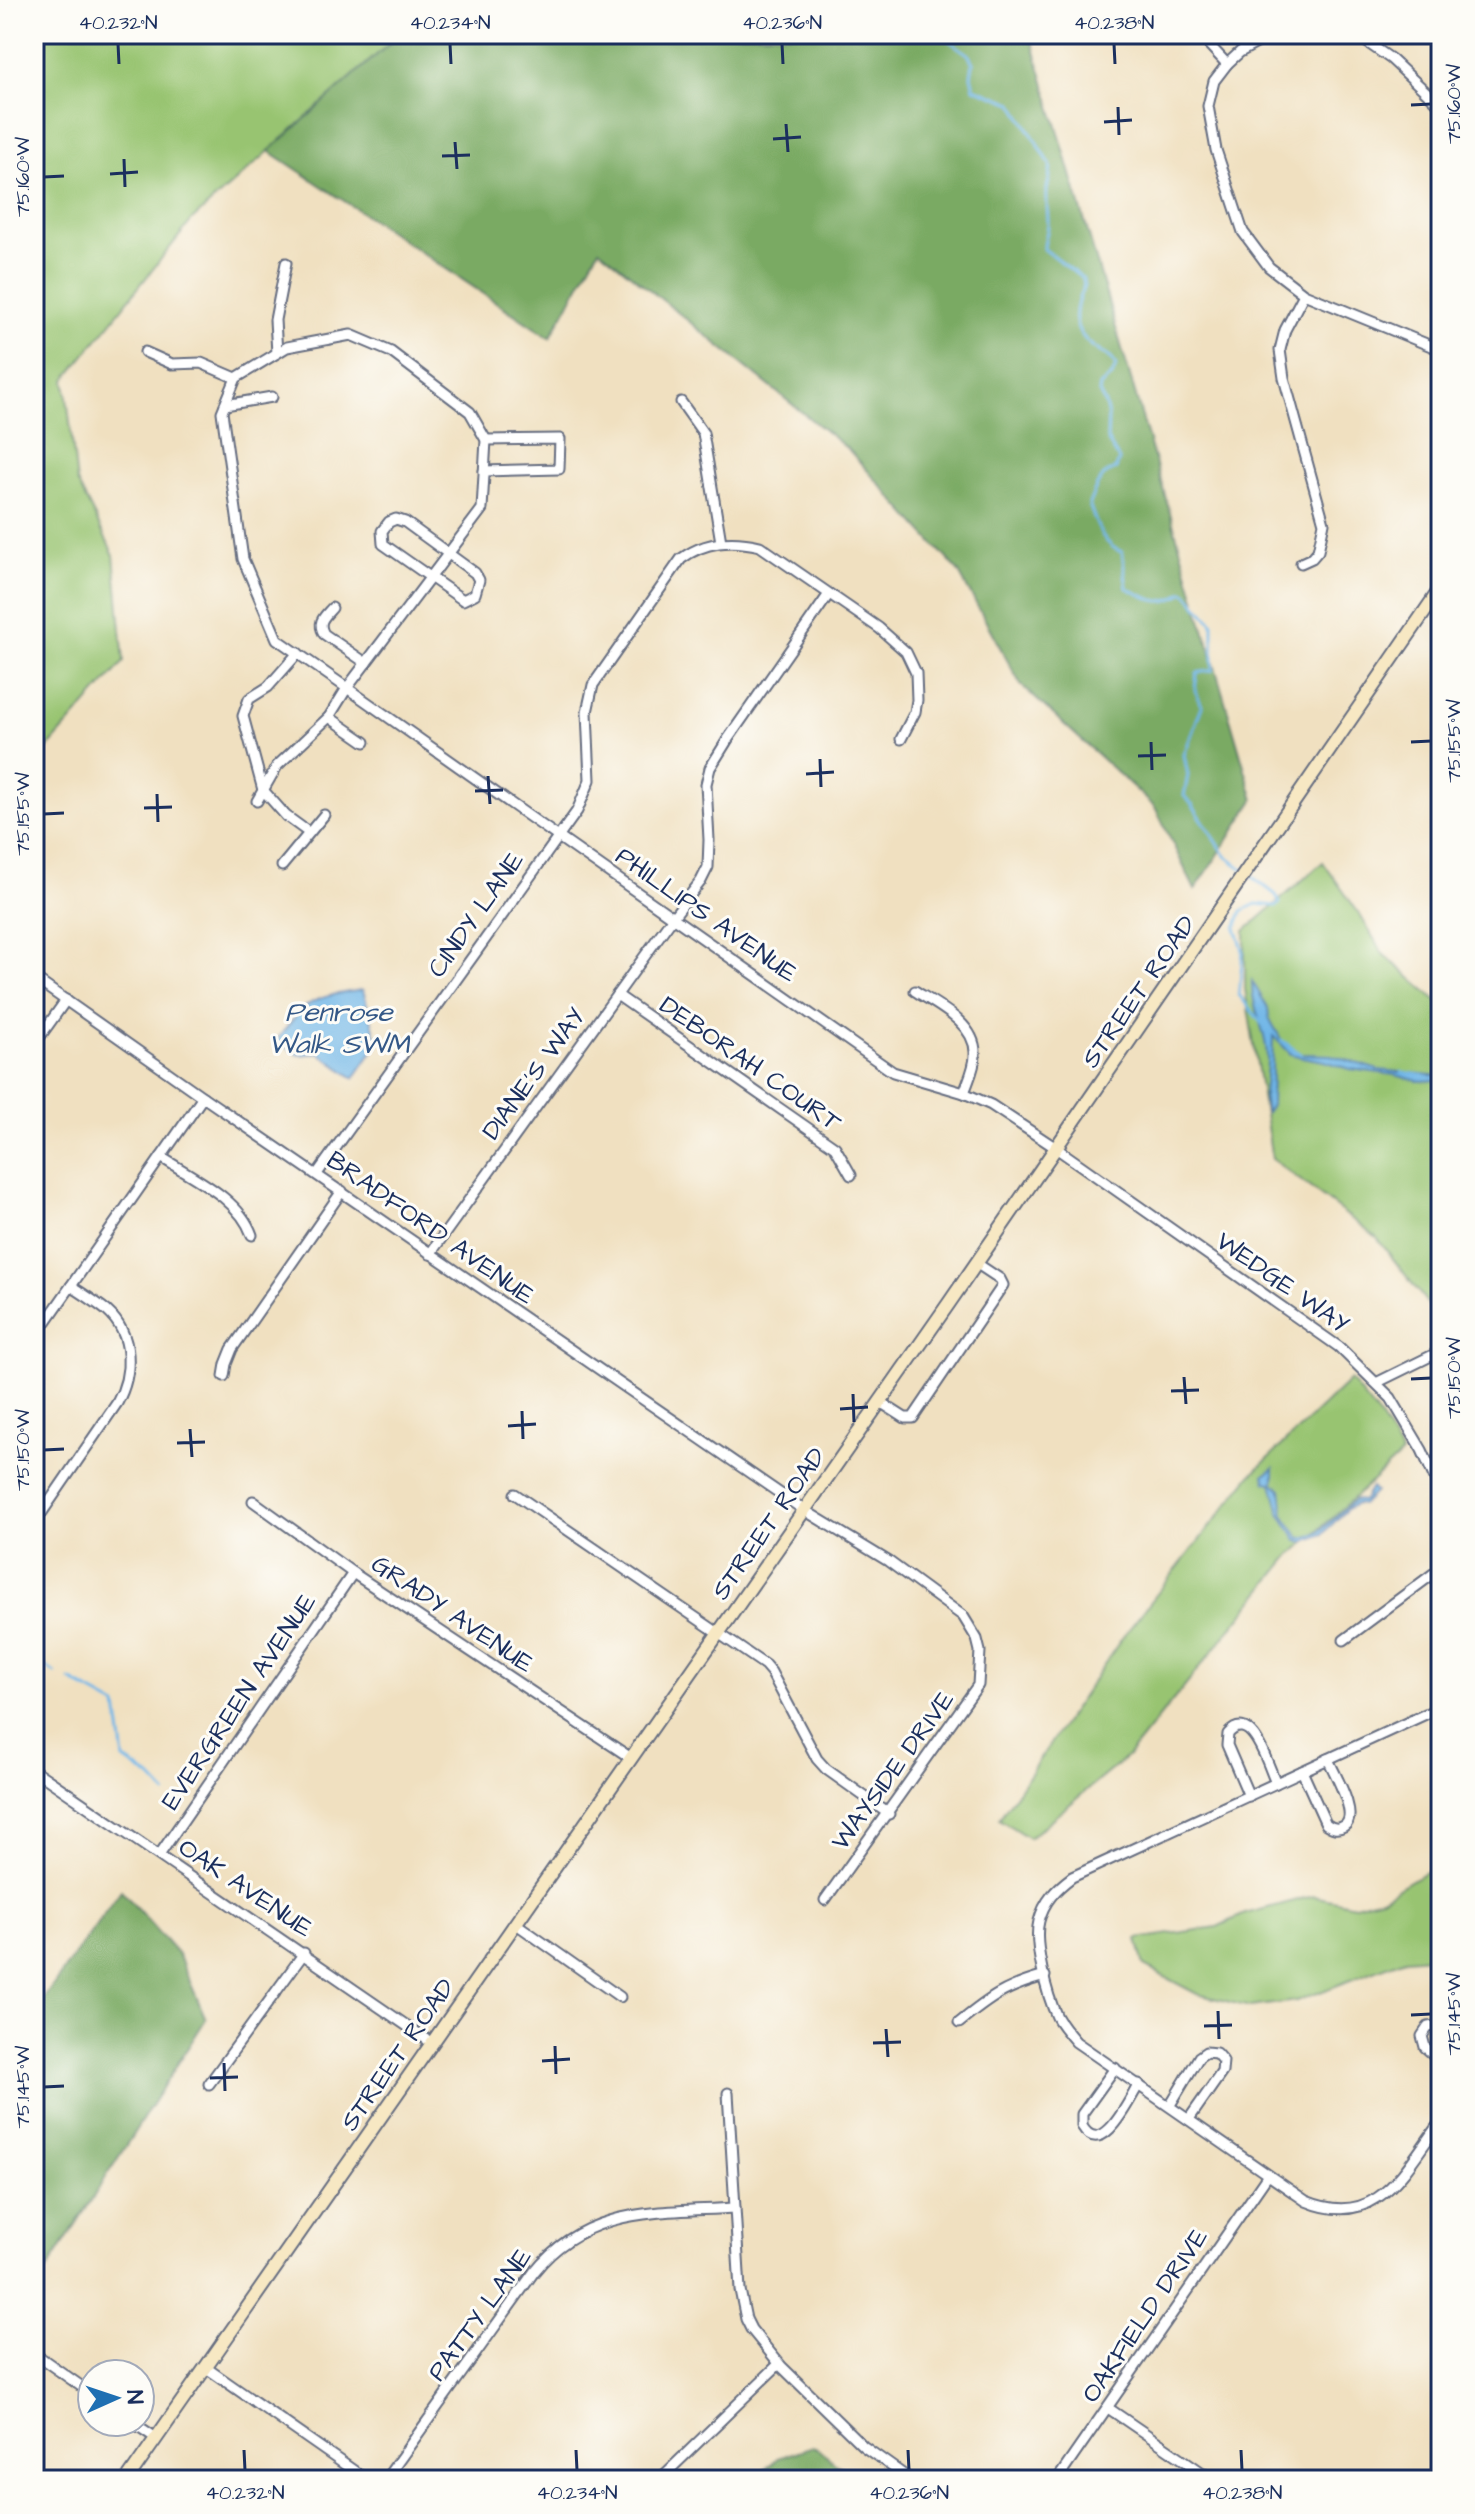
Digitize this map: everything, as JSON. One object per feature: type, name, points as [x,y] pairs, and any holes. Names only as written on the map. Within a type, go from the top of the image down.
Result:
[{"type":"main road","name":"STREET ROAD","points":[[127,2480],[880,1402],[1441,588]]},
{"type":"street","points":[[1199,34],[1227,64]]},
{"type":"street","points":[[1273,34],[1240,52],[1227,64],[1214,81],[1208,106],[1208,119],[1243,232],[1277,275],[1304,294],[1441,350]]},
{"type":"street","points":[[1355,34],[1391,59],[1441,106]]},
{"type":"street","points":[[277,353],[275,320],[286,263]]},
{"type":"street","points":[[1301,563],[1318,551],[1324,523],[1284,378],[1280,350],[1285,330],[1304,294]]},
{"type":"street","points":[[145,352],[172,364],[201,363],[236,378],[287,347],[351,335],[391,352],[470,412],[486,440],[482,509],[347,688],[329,717],[277,766],[257,801]]},
{"type":"street","name":"PHILLIPS AVENUE","points":[[236,378],[222,412],[243,559],[277,639],[893,1072],[964,1093],[991,1105],[1056,1148]]},
{"type":"street","points":[[225,405],[272,397]]},
{"type":"street","points":[[681,402],[703,433],[721,542],[739,541],[760,546],[879,628],[906,652],[912,662],[918,687],[915,712],[901,739]]},
{"type":"street","points":[[484,471],[559,469],[560,439],[486,440]]},
{"type":"street","points":[[396,519],[405,522],[448,554],[475,573],[479,587],[475,594],[463,600],[383,544],[382,531],[396,519]]},
{"type":"street","name":"CINDY LANE","points":[[317,1174],[577,811],[590,780],[587,712],[593,685],[681,559],[693,550],[721,542]]},
{"type":"street","name":"DIANE'S WAY","points":[[430,1254],[701,881],[708,867],[706,784],[710,768],[829,594]]},
{"type":"street","points":[[332,608],[321,621],[320,628],[366,663]]},
{"type":"street","points":[[298,653],[268,687],[249,699],[243,716],[263,790],[286,816],[308,832]]},
{"type":"street","points":[[329,717],[365,742]]},
{"type":"street","points":[[282,866],[324,815]]},
{"type":"street","name":"BRADFORD AVENUE","points":[[34,978],[804,1510]]},
{"type":"street","points":[[915,991],[950,1014],[972,1038],[976,1053],[964,1093]]},
{"type":"street","name":"DEBORAH COURT","points":[[617,995],[835,1147],[851,1175]]},
{"type":"street","points":[[34,1045],[66,1000]]},
{"type":"street","points":[[34,1339],[203,1097]]},
{"type":"street","name":"WEDGE WAY","points":[[1056,1148],[1339,1347],[1378,1382],[1398,1408],[1441,1492]]},
{"type":"street","points":[[161,1157],[236,1207],[252,1235]]},
{"type":"street","points":[[224,1376],[232,1349],[342,1191]]},
{"type":"street","points":[[880,1402],[905,1418],[913,1418],[1003,1285],[1000,1279],[976,1263]]},
{"type":"street","points":[[34,1524],[117,1403],[129,1373],[127,1346],[120,1328],[106,1311],[71,1286]]},
{"type":"street","points":[[1378,1382],[1441,1351]]},
{"type":"street","points":[[515,1494],[771,1672],[808,1745],[826,1769],[889,1814]]},
{"type":"street","name":"GRADY AVENUE","points":[[253,1501],[353,1573],[631,1758]]},
{"type":"street","name":"WAYSIDE DRIVE","points":[[804,1510],[888,1561],[955,1609],[977,1639],[980,1651],[978,1685],[825,1900]]},
{"type":"street","points":[[1344,1640],[1441,1568]]},
{"type":"street","name":"EVERGREEN AVENUE","points":[[160,1854],[353,1573]]},
{"type":"street","points":[[1441,1707],[1084,1871],[1061,1886],[1045,1904],[1037,1929],[1051,2001],[1062,2025],[1076,2042],[1306,2201],[1345,2211],[1358,2209],[1382,2196],[1441,2121]]},
{"type":"street","points":[[1249,1796],[1227,1745],[1228,1734],[1236,1726],[1253,1732],[1276,1783]]},
{"type":"street","points":[[1302,1771],[1326,1824],[1332,1828],[1343,1827],[1351,1811],[1328,1759]]},
{"type":"street","name":"OAK AVENUE","points":[[34,1770],[432,2043]]},
{"type":"street","points":[[515,1923],[620,1997]]},
{"type":"street","points":[[209,2084],[304,1953]]},
{"type":"street","points":[[959,2023],[1005,1989],[1045,1976]]},
{"type":"street","points":[[1441,2025],[1428,2027],[1422,2036],[1425,2047],[1441,2061]]},
{"type":"street","points":[[1170,2105],[1201,2054],[1216,2053],[1223,2061],[1222,2072],[1189,2119]]},
{"type":"street","points":[[1115,2068],[1082,2114],[1082,2126],[1089,2135],[1097,2137],[1108,2132],[1139,2084]]},
{"type":"street","points":[[728,2093],[740,2290],[746,2319],[779,2364],[863,2446],[911,2480]]},
{"type":"street","name":"OAKFIELD DRIVE","points":[[1057,2480],[1268,2175]]},
{"type":"street","name":"PATTY LANE","points":[[385,2480],[534,2272],[557,2247],[586,2229],[617,2218],[735,2208]]},
{"type":"street","points":[[34,2353],[76,2383]]},
{"type":"street","points":[[659,2480],[779,2364]]},
{"type":"street","points":[[205,2367],[367,2480]]},
{"type":"street","points":[[1108,2408],[1213,2480]]},
{"type":"green space","points":[[34,34],[400,34],[192,220],[65,380],[77,482],[114,555],[124,662],[34,763]]},
{"type":"green space","points":[[400,34],[1030,34],[1254,800],[1195,890],[1155,807],[1021,685],[958,571],[849,450],[599,249],[550,338],[269,151]]},
{"type":"green space","points":[[1323,862],[1383,954],[1441,1004],[1441,1321],[1377,1238],[1272,1159],[1245,989],[1245,931]]},
{"type":"green space","points":[[1350,1380],[1381,1419],[1402,1454],[1288,1558],[1128,1756],[1029,1838],[999,1819],[1122,1638],[1251,1475]]},
{"type":"green space","points":[[1441,1863],[1441,1956],[1405,1959],[1297,2001],[1250,2007],[1197,1994],[1144,1966],[1137,1939],[1217,1927],[1245,1914],[1313,1896],[1355,1905],[1381,1898]]},
{"type":"green space","points":[[121,1890],[179,1956],[206,2019],[47,2270],[34,2261],[34,2012]]},
{"type":"green space","points":[[813,2446],[842,2468],[837,2480],[753,2480],[778,2458]]},
{"type":"water","points":[[1252,981],[1282,1041],[1302,1054],[1331,1055],[1378,1070],[1441,1076],[1441,1080],[1418,1081],[1302,1057],[1291,1054],[1273,1036],[1271,1105],[1266,1113],[1266,1046]]},
{"type":"water","name":"Penrose Walk SWM","points":[[363,990],[378,1043],[354,1078],[319,1053],[299,1055],[276,1041],[312,1002]]},
{"type":"water","points":[[1274,1468],[1274,1483],[1281,1489],[1284,1515],[1300,1538],[1323,1529],[1355,1500],[1363,1501],[1371,1488],[1375,1492],[1362,1505],[1348,1508],[1323,1534],[1304,1542],[1297,1540],[1280,1513],[1272,1483],[1266,1482],[1264,1475]]},
{"type":"waterway","points":[[940,34],[968,54],[973,63],[971,76],[974,88],[1013,103],[1050,164],[1048,227],[1044,249],[1083,279],[1076,316],[1079,332],[1116,366],[1112,376],[1100,386],[1099,393],[1108,417],[1107,439],[1119,460],[1116,469],[1106,474],[1099,483],[1089,504],[1105,539],[1122,552],[1127,588],[1161,601],[1187,593],[1213,623],[1213,670],[1197,673],[1195,690],[1202,706],[1184,755],[1188,775],[1184,796],[1226,856],[1244,870]]},
{"type":"waterway","points":[[1250,875],[1276,895],[1280,903],[1276,906],[1256,904],[1242,911],[1236,928],[1243,950],[1239,995],[1263,1025]]},
{"type":"waterway","points":[[1281,1040],[1301,1054]]},
{"type":"waterway","points":[[1402,1072],[1429,1077]]},
{"type":"waterway","points":[[34,1659],[55,1673]]},
{"type":"waterway","points":[[70,1680],[117,1706],[124,1759],[151,1778],[166,1794]]}]
